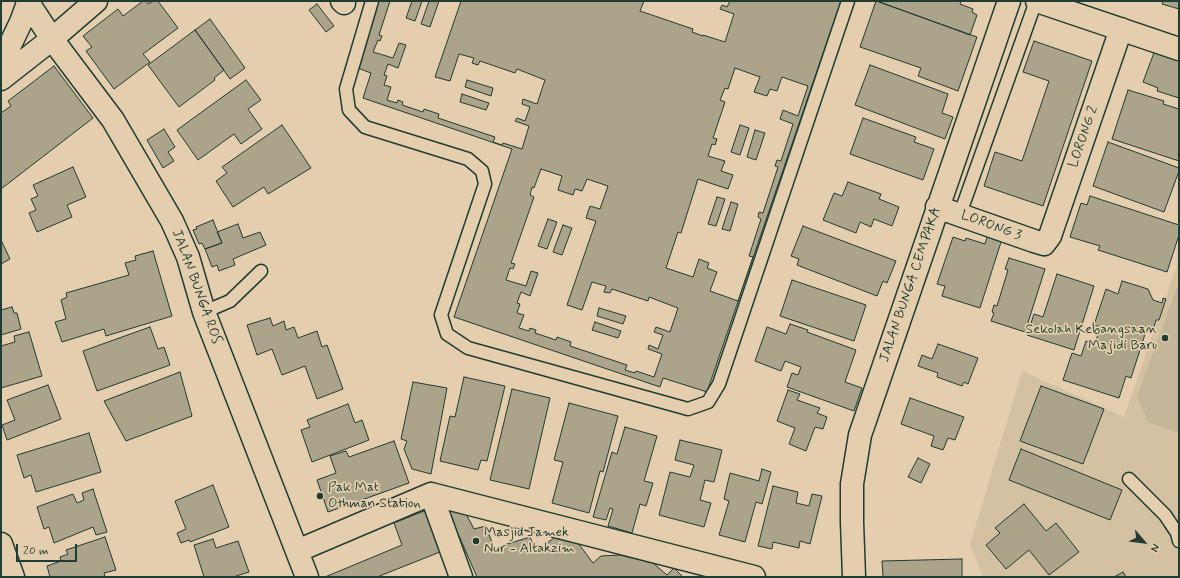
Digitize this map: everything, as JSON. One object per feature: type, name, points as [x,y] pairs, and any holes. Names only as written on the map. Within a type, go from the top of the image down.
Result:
[{"type":"street","points":[[1,79],[96,1]]},
{"type":"street","name":"JALAN BUNGA CEMPAKA","points":[[854,577],[852,484],[860,435],[1009,1]]},
{"type":"street","points":[[1036,1],[1179,49]]},
{"type":"street","points":[[1,64],[21,22],[28,2]]},
{"type":"street","name":"JALAN BUNGA ROS","points":[[28,2],[52,38],[113,120],[172,221],[188,257],[204,312],[307,577]]},
{"type":"street","name":"LORONG 2","points":[[1044,244],[1050,236],[1121,29]]},
{"type":"street","name":"LORONG 3","points":[[938,207],[1044,244]]},
{"type":"street","points":[[431,494],[461,577]]},
{"type":"street","points":[[297,551],[431,494],[754,577]]},
{"type":"street","points":[[1,544],[13,577]]},
{"type":"lane","points":[[372,1],[346,89],[349,110],[365,127],[468,159],[482,171],[485,184],[441,315],[447,334],[468,348],[688,409],[708,402],[719,384],[848,1]]},
{"type":"lane","points":[[960,214],[1036,1]]},
{"type":"lane","points":[[204,312],[230,301],[261,271]]},
{"type":"lane","points":[[1129,479],[1165,515],[1177,533],[1179,541]]},
{"type":"shaded area","points":[[1179,259],[1179,577],[983,577],[970,545],[1022,371],[1124,417]]},
{"type":"shaded area","name":"Sekolah Kebangsaan Majidi Baru","points":[[1179,282],[1179,433],[1148,422],[1137,396]]},
{"type":"building","points":[[143,1],[146,1],[148,4],[153,1],[158,1],[178,28],[143,54],[150,62],[114,89],[86,51],[92,47],[83,36],[118,9],[123,16]]},
{"type":"building","points":[[378,1],[841,1],[707,392],[663,378],[660,387],[454,317],[512,149],[363,98],[371,73],[355,67]]},
{"type":"building","points":[[390,1],[412,1],[406,18],[415,21],[422,1],[429,1],[421,24],[430,27],[439,1],[461,1],[435,77],[450,81],[459,54],[474,58],[472,63],[478,65],[480,61],[515,73],[517,69],[545,80],[537,104],[523,99],[522,104],[530,107],[525,121],[517,118],[515,121],[529,126],[522,149],[503,143],[502,145],[493,142],[495,137],[438,118],[439,114],[424,109],[423,112],[402,105],[403,102],[398,100],[397,103],[387,100],[391,87],[384,85],[387,76],[384,75],[388,64],[398,68],[406,45],[399,43],[393,58],[373,52],[378,40],[380,41],[382,36],[379,35]],"holes":[[[467,80],[493,88],[491,96],[465,87]],[[462,94],[489,103],[486,110],[460,102]]]},
{"type":"building","points":[[644,1],[730,1],[727,7],[722,5],[720,9],[734,14],[725,42],[692,32],[693,29],[640,11]]},
{"type":"building","points":[[876,1],[977,37],[958,91],[918,76],[921,68],[860,47]]},
{"type":"building","points":[[880,1],[961,1],[960,4],[973,9],[972,12],[977,15],[970,35]]},
{"type":"building","points":[[1163,1],[1179,1],[1179,9],[1162,4]]},
{"type":"building","points":[[317,4],[334,26],[326,32],[309,10]]},
{"type":"building","points":[[210,19],[245,68],[230,79],[195,30]]},
{"type":"building","points":[[195,30],[224,70],[214,78],[215,80],[179,107],[148,65]]},
{"type":"building","points":[[1034,41],[1092,61],[1043,206],[984,186],[995,152],[1022,161],[1049,81],[1023,72]]},
{"type":"building","points":[[1155,50],[1179,56],[1179,98],[1157,91],[1158,88],[1143,82]]},
{"type":"building","points":[[870,65],[948,94],[942,113],[953,117],[945,139],[855,105]]},
{"type":"building","points":[[54,66],[93,118],[1,189],[1,113],[11,106],[8,101]]},
{"type":"building","points":[[735,68],[760,77],[754,92],[767,96],[770,89],[777,91],[782,77],[808,86],[798,116],[783,110],[780,119],[793,124],[781,161],[777,160],[775,166],[778,167],[763,213],[759,212],[758,217],[761,219],[749,256],[753,257],[738,301],[710,291],[717,272],[707,268],[709,263],[699,259],[693,277],[666,268],[678,232],[681,233],[698,179],[728,189],[733,175],[721,171],[725,161],[708,156],[712,144],[715,145],[717,139],[713,138],[725,102],[720,100],[725,88],[728,89]],"holes":[[[740,125],[749,128],[740,155],[731,152]],[[755,130],[765,133],[756,160],[747,157]],[[717,197],[725,199],[716,226],[708,224]],[[731,202],[738,204],[730,231],[722,229]]]},
{"type":"building","points":[[246,80],[261,100],[248,109],[262,129],[241,144],[234,134],[198,160],[177,130]]},
{"type":"building","points":[[1128,90],[1164,101],[1163,104],[1179,109],[1179,161],[1112,139]]},
{"type":"building","points":[[863,118],[916,137],[914,142],[934,149],[923,180],[850,154]]},
{"type":"building","points":[[282,125],[311,168],[268,194],[264,187],[233,207],[216,181],[227,173],[222,167]]},
{"type":"building","points":[[164,129],[175,147],[168,152],[174,161],[163,168],[147,140]]},
{"type":"building","points":[[1108,142],[1179,168],[1164,212],[1093,186]]},
{"type":"building","points":[[73,167],[86,197],[67,205],[72,217],[37,232],[29,213],[36,210],[31,199],[38,196],[33,185]]},
{"type":"building","points":[[541,169],[562,176],[558,190],[573,195],[575,189],[582,191],[587,179],[608,186],[600,209],[590,206],[586,218],[596,221],[567,305],[582,310],[592,282],[606,286],[604,292],[610,293],[612,289],[648,301],[649,297],[678,308],[670,332],[656,327],[654,332],[663,335],[658,349],[649,345],[648,349],[662,354],[654,377],[636,371],[635,373],[625,370],[627,365],[570,346],[571,342],[557,337],[556,340],[535,333],[536,330],[530,328],[529,331],[519,328],[524,315],[517,313],[520,304],[517,303],[521,292],[530,296],[538,273],[531,271],[526,286],[506,280],[510,268],[513,269],[515,264],[511,263],[534,197],[530,195],[532,187],[534,188]],"holes":[[[548,219],[557,222],[547,249],[538,246]],[[563,225],[572,228],[562,255],[553,252]],[[599,308],[626,316],[623,324],[597,316]],[[595,322],[621,331],[618,338],[592,330]]]},
{"type":"building","points":[[848,182],[881,194],[879,199],[899,207],[892,226],[874,219],[871,227],[860,222],[856,233],[823,220],[834,193],[842,196]]},
{"type":"building","points":[[1090,196],[1179,225],[1179,235],[1167,272],[1098,250],[1100,246],[1070,237],[1081,203],[1087,205]]},
{"type":"building","points":[[213,220],[222,243],[205,249],[202,243],[199,244],[193,230],[197,229],[196,227]]},
{"type":"building","points":[[238,224],[243,238],[260,232],[266,245],[233,259],[235,265],[219,271],[217,265],[212,267],[205,249],[222,243],[217,232]]},
{"type":"building","points":[[803,226],[896,261],[887,283],[883,281],[877,296],[797,265],[799,259],[791,256]]},
{"type":"building","points":[[988,234],[1002,239],[980,308],[942,296],[945,286],[937,284],[953,237],[965,241],[966,238],[985,244]]},
{"type":"building","points":[[1,240],[10,259],[1,264]]},
{"type":"building","points":[[153,251],[172,316],[106,336],[104,329],[62,342],[55,322],[66,319],[61,300],[67,297],[66,293],[129,275],[125,263],[136,260],[135,256]]},
{"type":"building","points":[[1009,258],[1045,269],[1025,332],[991,321],[994,313],[992,312],[994,305],[997,306],[1008,270],[1005,269]]},
{"type":"building","points":[[1057,274],[1094,286],[1074,350],[1027,335],[1034,314],[1043,317]]},
{"type":"building","points":[[792,280],[866,305],[854,341],[780,316]]},
{"type":"building","points":[[1122,281],[1148,289],[1153,300],[1162,303],[1163,298],[1166,299],[1159,320],[1156,320],[1153,330],[1147,328],[1131,378],[1126,376],[1119,398],[1063,380],[1072,353],[1081,356],[1086,341],[1095,344],[1100,327],[1094,325],[1106,289],[1118,294]]},
{"type":"building","points":[[12,307],[14,313],[17,313],[21,329],[1,335],[1,310]]},
{"type":"building","points":[[270,318],[273,326],[284,321],[286,330],[294,327],[298,338],[317,331],[322,347],[327,345],[343,389],[317,399],[305,366],[282,375],[272,349],[257,355],[247,325]]},
{"type":"building","points":[[790,324],[808,330],[807,332],[856,350],[845,382],[862,388],[854,411],[787,387],[792,373],[798,375],[801,367],[785,361],[781,371],[755,361],[767,327],[786,334]]},
{"type":"building","points":[[150,327],[158,349],[164,347],[170,365],[97,391],[83,351]]},
{"type":"building","points":[[29,332],[42,376],[1,388],[1,346],[15,342],[14,336]]},
{"type":"building","points":[[938,344],[978,358],[968,384],[964,382],[962,386],[937,377],[938,373],[918,366],[922,355],[932,359]]},
{"type":"building","points":[[180,372],[192,416],[126,441],[104,401]]},
{"type":"building","points":[[464,377],[505,386],[487,461],[481,460],[478,470],[440,461],[450,416],[455,417]]},
{"type":"building","points":[[413,382],[447,388],[431,474],[412,469],[404,449],[407,441],[401,439]]},
{"type":"building","points":[[48,385],[61,419],[7,440],[2,425],[15,420],[7,400]]},
{"type":"building","points":[[1041,386],[1104,409],[1083,464],[1020,441]]},
{"type":"building","points":[[512,389],[550,398],[529,489],[490,480]]},
{"type":"building","points":[[788,390],[800,394],[797,400],[820,408],[817,413],[827,417],[823,429],[815,427],[806,451],[789,444],[795,428],[777,421]]},
{"type":"building","points":[[910,398],[964,417],[955,440],[948,438],[943,450],[931,446],[934,436],[901,424]]},
{"type":"building","points":[[569,403],[618,416],[603,472],[600,471],[589,513],[552,503],[563,462],[554,460]]},
{"type":"building","points":[[348,404],[355,423],[362,420],[369,440],[312,462],[301,430],[310,427],[307,420]]},
{"type":"building","points":[[625,427],[657,436],[644,481],[653,483],[646,506],[640,504],[632,533],[608,526],[613,509],[610,508],[606,520],[593,517],[612,452],[617,454]]},
{"type":"building","points":[[89,433],[101,472],[36,492],[31,475],[24,478],[17,455]]},
{"type":"building","points":[[680,440],[722,450],[714,482],[705,480],[700,500],[711,503],[704,527],[659,515],[670,472],[690,477],[694,465],[675,460]]},
{"type":"building","points":[[394,441],[409,483],[328,512],[317,480],[336,473],[330,456],[346,451],[349,457]]},
{"type":"building","points":[[1021,449],[1122,490],[1110,520],[1009,480]]},
{"type":"building","points":[[918,458],[930,464],[921,483],[908,477]]},
{"type":"building","points":[[762,469],[771,472],[762,504],[756,502],[745,542],[719,535],[729,501],[724,499],[730,473],[759,481]]},
{"type":"building","points":[[213,485],[229,527],[190,542],[189,540],[181,543],[177,533],[186,529],[175,501]]},
{"type":"building","points":[[773,486],[798,492],[796,503],[809,506],[812,494],[822,496],[810,544],[800,541],[799,548],[773,542],[772,549],[758,546]]},
{"type":"building","points":[[93,489],[107,532],[96,535],[93,527],[54,543],[49,527],[44,529],[37,507],[73,494],[77,503],[84,500],[82,493]]},
{"type":"building","points":[[1024,504],[1046,531],[1056,523],[1079,552],[1049,575],[1029,550],[1006,569],[986,545],[1000,533],[995,528]]},
{"type":"building","name":"Masjid Jamek Nur - Altakzim","points":[[462,506],[474,529],[486,526],[494,548],[530,537],[536,551],[554,538],[578,543],[593,563],[601,556],[620,555],[653,563],[667,575],[674,568],[683,577],[477,577],[448,511]]},
{"type":"building","points":[[429,509],[445,550],[377,577],[325,577],[402,545],[394,523]]},
{"type":"building","points":[[105,537],[116,570],[104,573],[105,577],[50,577],[47,566],[61,561],[60,557],[68,554],[66,550]]},
{"type":"building","points":[[213,539],[216,548],[238,541],[249,572],[233,577],[204,577],[194,545]]},
{"type":"building","points":[[962,559],[962,577],[883,577],[882,561]]},
{"type":"building","points":[[1123,572],[1126,577],[1114,577]]},
{"type":"place","name":"Sekolah Kebangsaan Majidi Baru","points":[[1165,338]]},
{"type":"place","name":"Pak Mat Othman Station","points":[[320,496]]},
{"type":"place","name":"Masjid Jamek Nur - Altakzim","points":[[476,541]]}]
